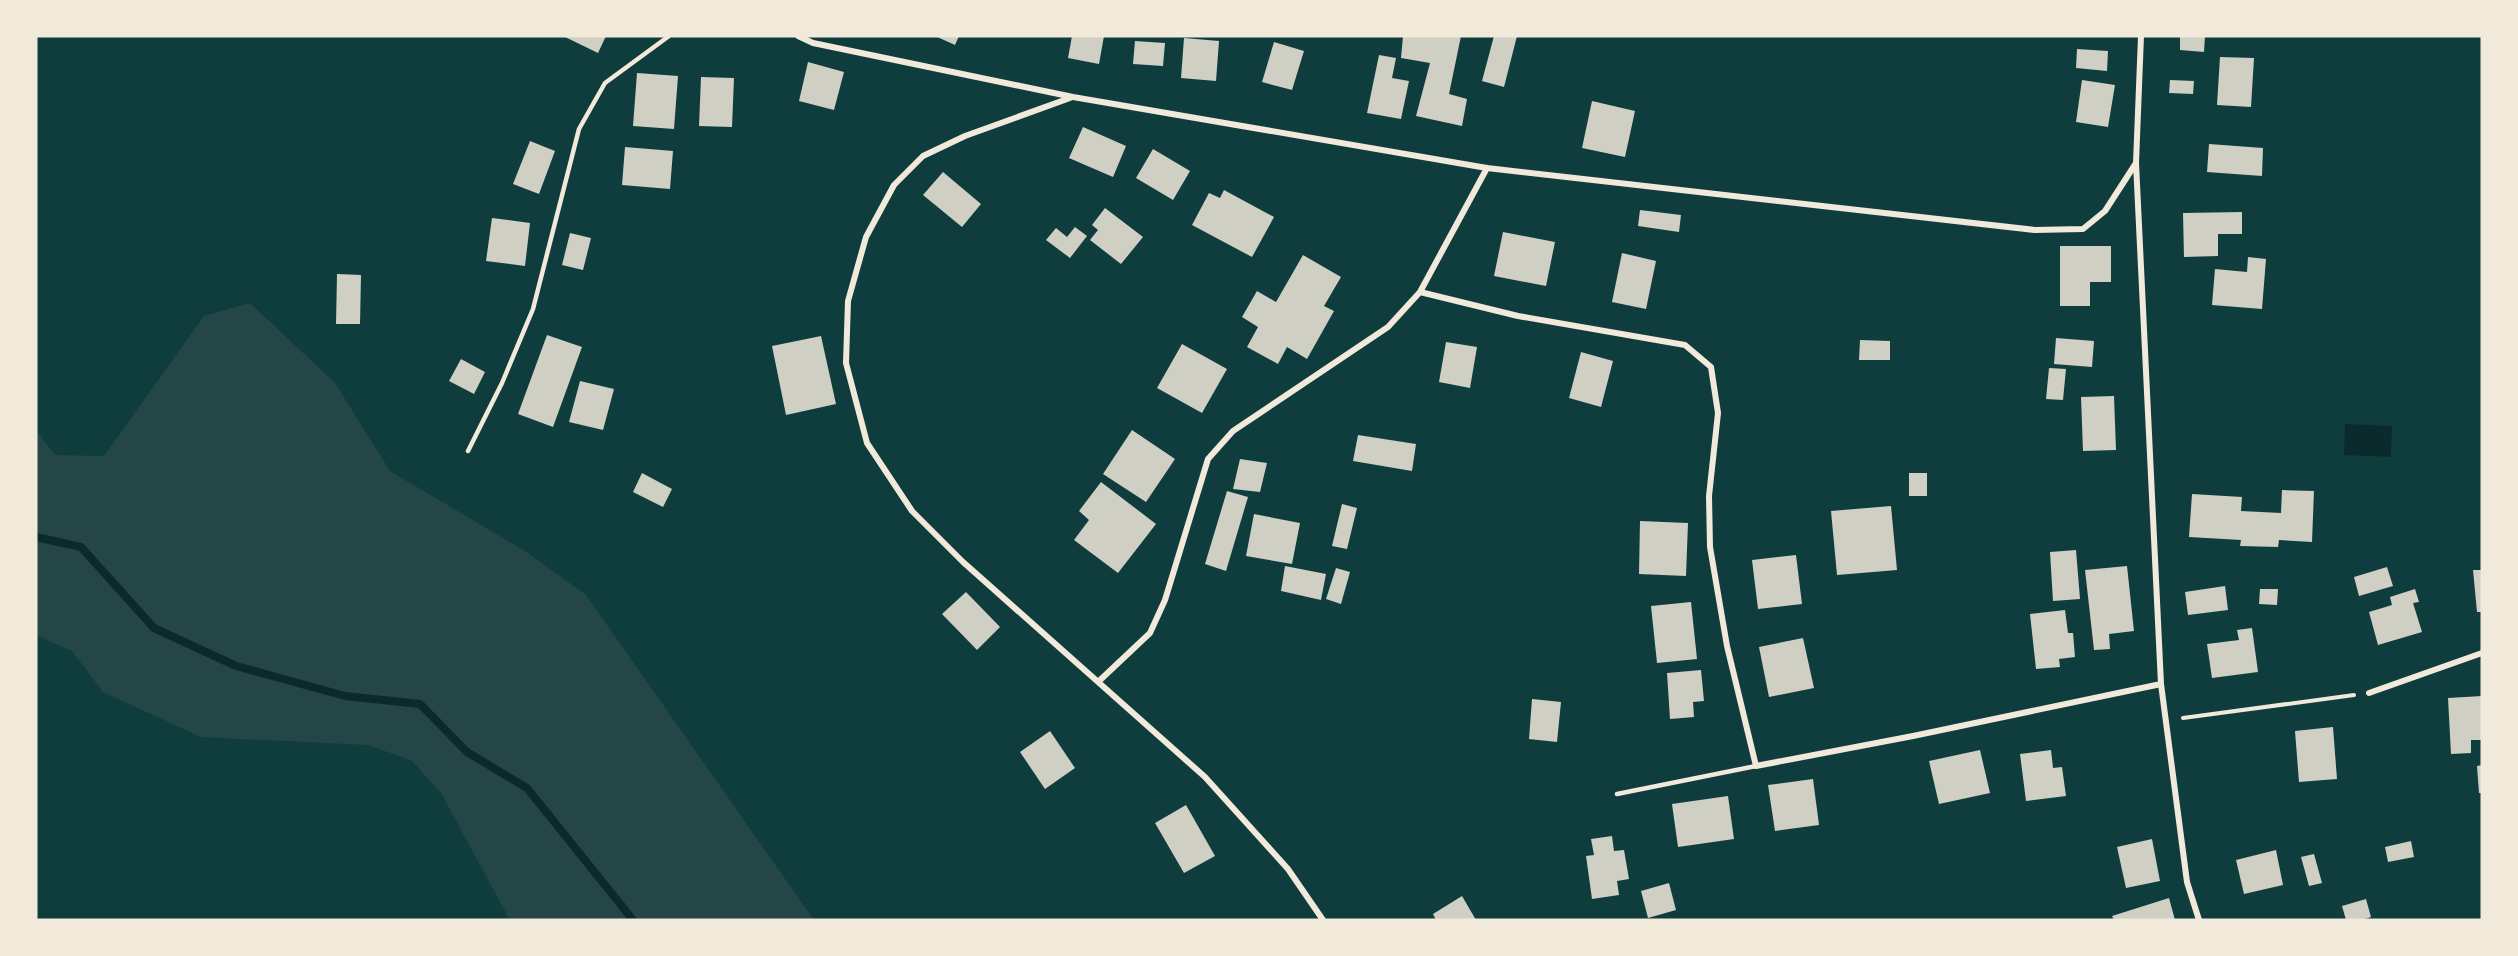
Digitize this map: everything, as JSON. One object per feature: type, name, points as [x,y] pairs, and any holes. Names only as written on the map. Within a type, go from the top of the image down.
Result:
[{"type":"street","points":[[798,36],[813,43],[1073,97],[1487,168],[2035,230],[2083,229],[2105,211],[2136,163]]},
{"type":"street","points":[[2141,36],[2136,163],[2161,684],[2187,882],[2199,920]]},
{"type":"street","points":[[1073,97],[965,136],[923,156],[894,185],[866,237],[848,300],[846,363],[867,443],[912,511],[963,562],[1205,777],[1288,869],[1323,920]]},
{"type":"street","points":[[1098,682],[1150,633],[1165,600],[1208,459],[1233,431],[1388,327],[1420,292],[1487,168]]},
{"type":"street","points":[[1420,292],[1518,315],[1685,345],[1711,367],[1718,413],[1709,496],[1710,547],[1726,646],[1756,766],[2161,684]]},
{"type":"street","points":[[2370,693],[2482,653]]},
{"type":"lane","points":[[468,451],[502,383],[533,309],[579,129],[605,83],[669,36]]},
{"type":"lane","points":[[1617,794],[1756,766]]},
{"type":"path","points":[[2164,720],[2370,693]]},
{"type":"shaded area","points":[[250,303],[335,383],[390,471],[525,551],[586,595],[814,920],[510,920],[441,793],[411,760],[367,745],[201,737],[103,692],[72,651],[36,635],[36,430],[55,455],[104,456],[204,316]]},
{"type":"shaded area","points":[[2345,424],[2392,426],[2391,457],[2344,455]]},
{"type":"building","points":[[563,36],[606,36],[598,53]]},
{"type":"building","points":[[935,36],[959,36],[955,45]]},
{"type":"building","points":[[1072,36],[1104,36],[1099,64],[1068,58]]},
{"type":"building","points":[[1403,36],[1461,36],[1449,94],[1467,99],[1462,126],[1416,116],[1430,63],[1401,58]]},
{"type":"building","points":[[1494,36],[1517,36],[1504,87],[1482,81]]},
{"type":"building","points":[[2180,36],[2205,36],[2204,52],[2180,50]]},
{"type":"building","points":[[1184,38],[1219,41],[1216,81],[1181,78]]},
{"type":"building","points":[[1135,41],[1165,43],[1163,66],[1133,64]]},
{"type":"building","points":[[1274,42],[1304,51],[1292,90],[1262,82]]},
{"type":"building","points":[[2077,49],[2108,51],[2107,71],[2076,68]]},
{"type":"building","points":[[1379,55],[1396,58],[1392,78],[1409,81],[1401,119],[1367,113]]},
{"type":"building","points":[[2220,57],[2254,58],[2251,107],[2217,105]]},
{"type":"building","points":[[808,62],[844,72],[834,110],[799,101]]},
{"type":"building","points":[[637,73],[678,76],[674,129],[633,126]]},
{"type":"building","points":[[701,77],[734,78],[732,127],[699,126]]},
{"type":"building","points":[[2082,80],[2115,85],[2108,127],[2076,122]]},
{"type":"building","points":[[2170,80],[2194,81],[2193,94],[2169,93]]},
{"type":"building","points":[[1592,101],[1635,111],[1625,157],[1582,148]]},
{"type":"building","points":[[1083,127],[1126,146],[1113,177],[1069,158]]},
{"type":"building","points":[[530,141],[555,151],[539,194],[513,184]]},
{"type":"building","points":[[2209,144],[2263,148],[2262,176],[2207,172]]},
{"type":"building","points":[[625,147],[673,151],[670,189],[622,185]]},
{"type":"building","points":[[1153,149],[1190,171],[1173,200],[1136,178]]},
{"type":"building","points":[[943,172],[981,204],[962,227],[923,195]]},
{"type":"building","points":[[1224,190],[1274,217],[1252,257],[1192,225],[1209,193],[1220,198]]},
{"type":"building","points":[[1105,208],[1143,237],[1121,264],[1090,240],[1098,230],[1092,225]]},
{"type":"building","points":[[1640,210],[1681,215],[1679,232],[1638,226]]},
{"type":"building","points":[[2242,212],[2242,234],[2218,234],[2218,256],[2184,257],[2183,213]]},
{"type":"building","points":[[492,218],[530,223],[525,266],[486,261]]},
{"type":"building","points":[[1075,227],[1087,236],[1070,258],[1046,240],[1056,228],[1067,237]]},
{"type":"building","points":[[1503,232],[1555,242],[1546,286],[1494,276]]},
{"type":"building","points":[[570,233],[591,238],[583,270],[562,265]]},
{"type":"building","points":[[2060,246],[2111,246],[2111,282],[2090,282],[2090,306],[2060,306]]},
{"type":"building","points":[[1622,253],[1656,261],[1646,309],[1612,302]]},
{"type":"building","points":[[1303,255],[1341,277],[1324,306],[1334,311],[1307,359],[1287,347],[1278,364],[1247,347],[1258,327],[1242,317],[1257,291],[1276,302]]},
{"type":"building","points":[[2248,257],[2266,259],[2262,309],[2212,305],[2215,269],[2247,272]]},
{"type":"building","points":[[337,274],[361,275],[360,324],[336,324]]},
{"type":"building","points":[[547,335],[582,347],[553,427],[518,414]]},
{"type":"building","points":[[821,336],[836,404],[786,415],[772,346]]},
{"type":"building","points":[[2056,338],[2094,341],[2092,367],[2054,364]]},
{"type":"building","points":[[1860,340],[1890,341],[1890,360],[1859,360]]},
{"type":"building","points":[[1446,342],[1477,347],[1470,388],[1439,382]]},
{"type":"building","points":[[1182,344],[1227,369],[1202,413],[1157,388]]},
{"type":"building","points":[[1581,352],[1613,361],[1601,407],[1569,398]]},
{"type":"building","points":[[461,359],[485,372],[474,394],[449,381]]},
{"type":"building","points":[[2049,368],[2066,369],[2063,400],[2046,399]]},
{"type":"building","points":[[580,381],[614,389],[603,430],[569,422]]},
{"type":"building","points":[[2114,396],[2116,450],[2083,451],[2081,397]]},
{"type":"building","points":[[1132,430],[1175,459],[1146,502],[1103,474]]},
{"type":"building","points":[[1358,435],[1416,444],[1412,471],[1353,461]]},
{"type":"building","points":[[1240,459],[1267,463],[1260,492],[1233,489]]},
{"type":"building","points":[[642,473],[672,489],[663,507],[633,492]]},
{"type":"building","points":[[1909,473],[1927,473],[1927,496],[1909,496]]},
{"type":"building","points":[[1101,482],[1156,524],[1118,573],[1074,540],[1089,520],[1079,511]]},
{"type":"building","points":[[2282,490],[2314,491],[2312,542],[2279,540],[2278,547],[2240,546],[2241,540],[2189,537],[2192,494],[2242,497],[2241,511],[2281,513]]},
{"type":"building","points":[[1227,491],[1248,497],[1226,571],[1205,564]]},
{"type":"building","points":[[1342,504],[1357,508],[1347,549],[1332,546]]},
{"type":"building","points":[[1891,506],[1897,570],[1837,575],[1831,511]]},
{"type":"building","points":[[1254,514],[1300,523],[1292,564],[1246,556]]},
{"type":"building","points":[[1640,521],[1688,523],[1686,576],[1639,574]]},
{"type":"building","points":[[2076,550],[2080,599],[2053,601],[2050,552]]},
{"type":"building","points":[[1796,555],[1802,604],[1758,609],[1752,560]]},
{"type":"building","points":[[1285,566],[1326,574],[1321,600],[1281,591]]},
{"type":"building","points":[[2127,566],[2134,631],[2109,634],[2110,649],[2094,650],[2085,570]]},
{"type":"building","points":[[2387,567],[2393,586],[2359,596],[2354,577]]},
{"type":"building","points":[[1336,568],[1350,572],[1341,604],[1326,599]]},
{"type":"building","points":[[2473,570],[2482,570],[2482,612],[2477,612]]},
{"type":"building","points":[[2225,586],[2228,610],[2188,615],[2185,592]]},
{"type":"building","points":[[2260,589],[2278,589],[2277,605],[2259,604]]},
{"type":"building","points":[[2415,589],[2419,602],[2413,603],[2422,632],[2378,645],[2369,612],[2392,605],[2390,597]]},
{"type":"building","points":[[966,592],[1000,627],[977,650],[942,614]]},
{"type":"building","points":[[1691,602],[1697,659],[1657,663],[1651,606]]},
{"type":"building","points":[[2065,610],[2068,633],[2073,633],[2075,657],[2059,659],[2060,667],[2036,669],[2030,614]]},
{"type":"building","points":[[2252,628],[2258,672],[2212,678],[2207,644],[2239,640],[2237,630]]},
{"type":"building","points":[[1803,638],[1814,688],[1769,697],[1759,647]]},
{"type":"building","points":[[1701,670],[1704,701],[1693,702],[1694,717],[1670,719],[1667,673]]},
{"type":"building","points":[[2482,696],[2482,740],[2471,740],[2471,753],[2451,754],[2448,698]]},
{"type":"building","points":[[1532,699],[1561,702],[1557,742],[1529,739]]},
{"type":"building","points":[[2333,727],[2337,779],[2299,782],[2295,731]]},
{"type":"building","points":[[1050,731],[1075,768],[1045,789],[1020,752]]},
{"type":"building","points":[[1980,750],[1990,793],[1939,804],[1929,761]]},
{"type":"building","points":[[2051,750],[2053,768],[2062,767],[2066,796],[2026,801],[2020,754]]},
{"type":"building","points":[[2482,765],[2482,793],[2479,793],[2477,766]]},
{"type":"building","points":[[1813,779],[1819,825],[1775,831],[1768,785]]},
{"type":"building","points":[[1728,796],[1734,839],[1678,847],[1672,804]]},
{"type":"building","points":[[1186,805],[1215,856],[1184,873],[1155,823]]},
{"type":"building","points":[[1612,836],[1614,851],[1624,850],[1629,879],[1617,881],[1619,895],[1592,899],[1586,856],[1594,855],[1591,839]]},
{"type":"building","points":[[2152,839],[2160,881],[2126,888],[2117,847]]},
{"type":"building","points":[[2411,841],[2414,857],[2388,862],[2385,847]]},
{"type":"building","points":[[2276,850],[2283,885],[2244,894],[2236,860]]},
{"type":"building","points":[[2314,854],[2322,883],[2309,886],[2301,857]]},
{"type":"building","points":[[1669,883],[1676,910],[1648,918],[1641,891]]},
{"type":"building","points":[[1462,896],[1476,920],[1436,920],[1433,914]]},
{"type":"building","points":[[2169,898],[2175,920],[2114,920],[2112,916]]},
{"type":"building","points":[[2366,899],[2371,917],[2362,920],[2346,920],[2342,906]]},
{"type":"waterway","points":[[36,537],[81,547],[154,628],[236,666],[345,696],[420,704],[467,752],[527,788],[633,920]]}]
